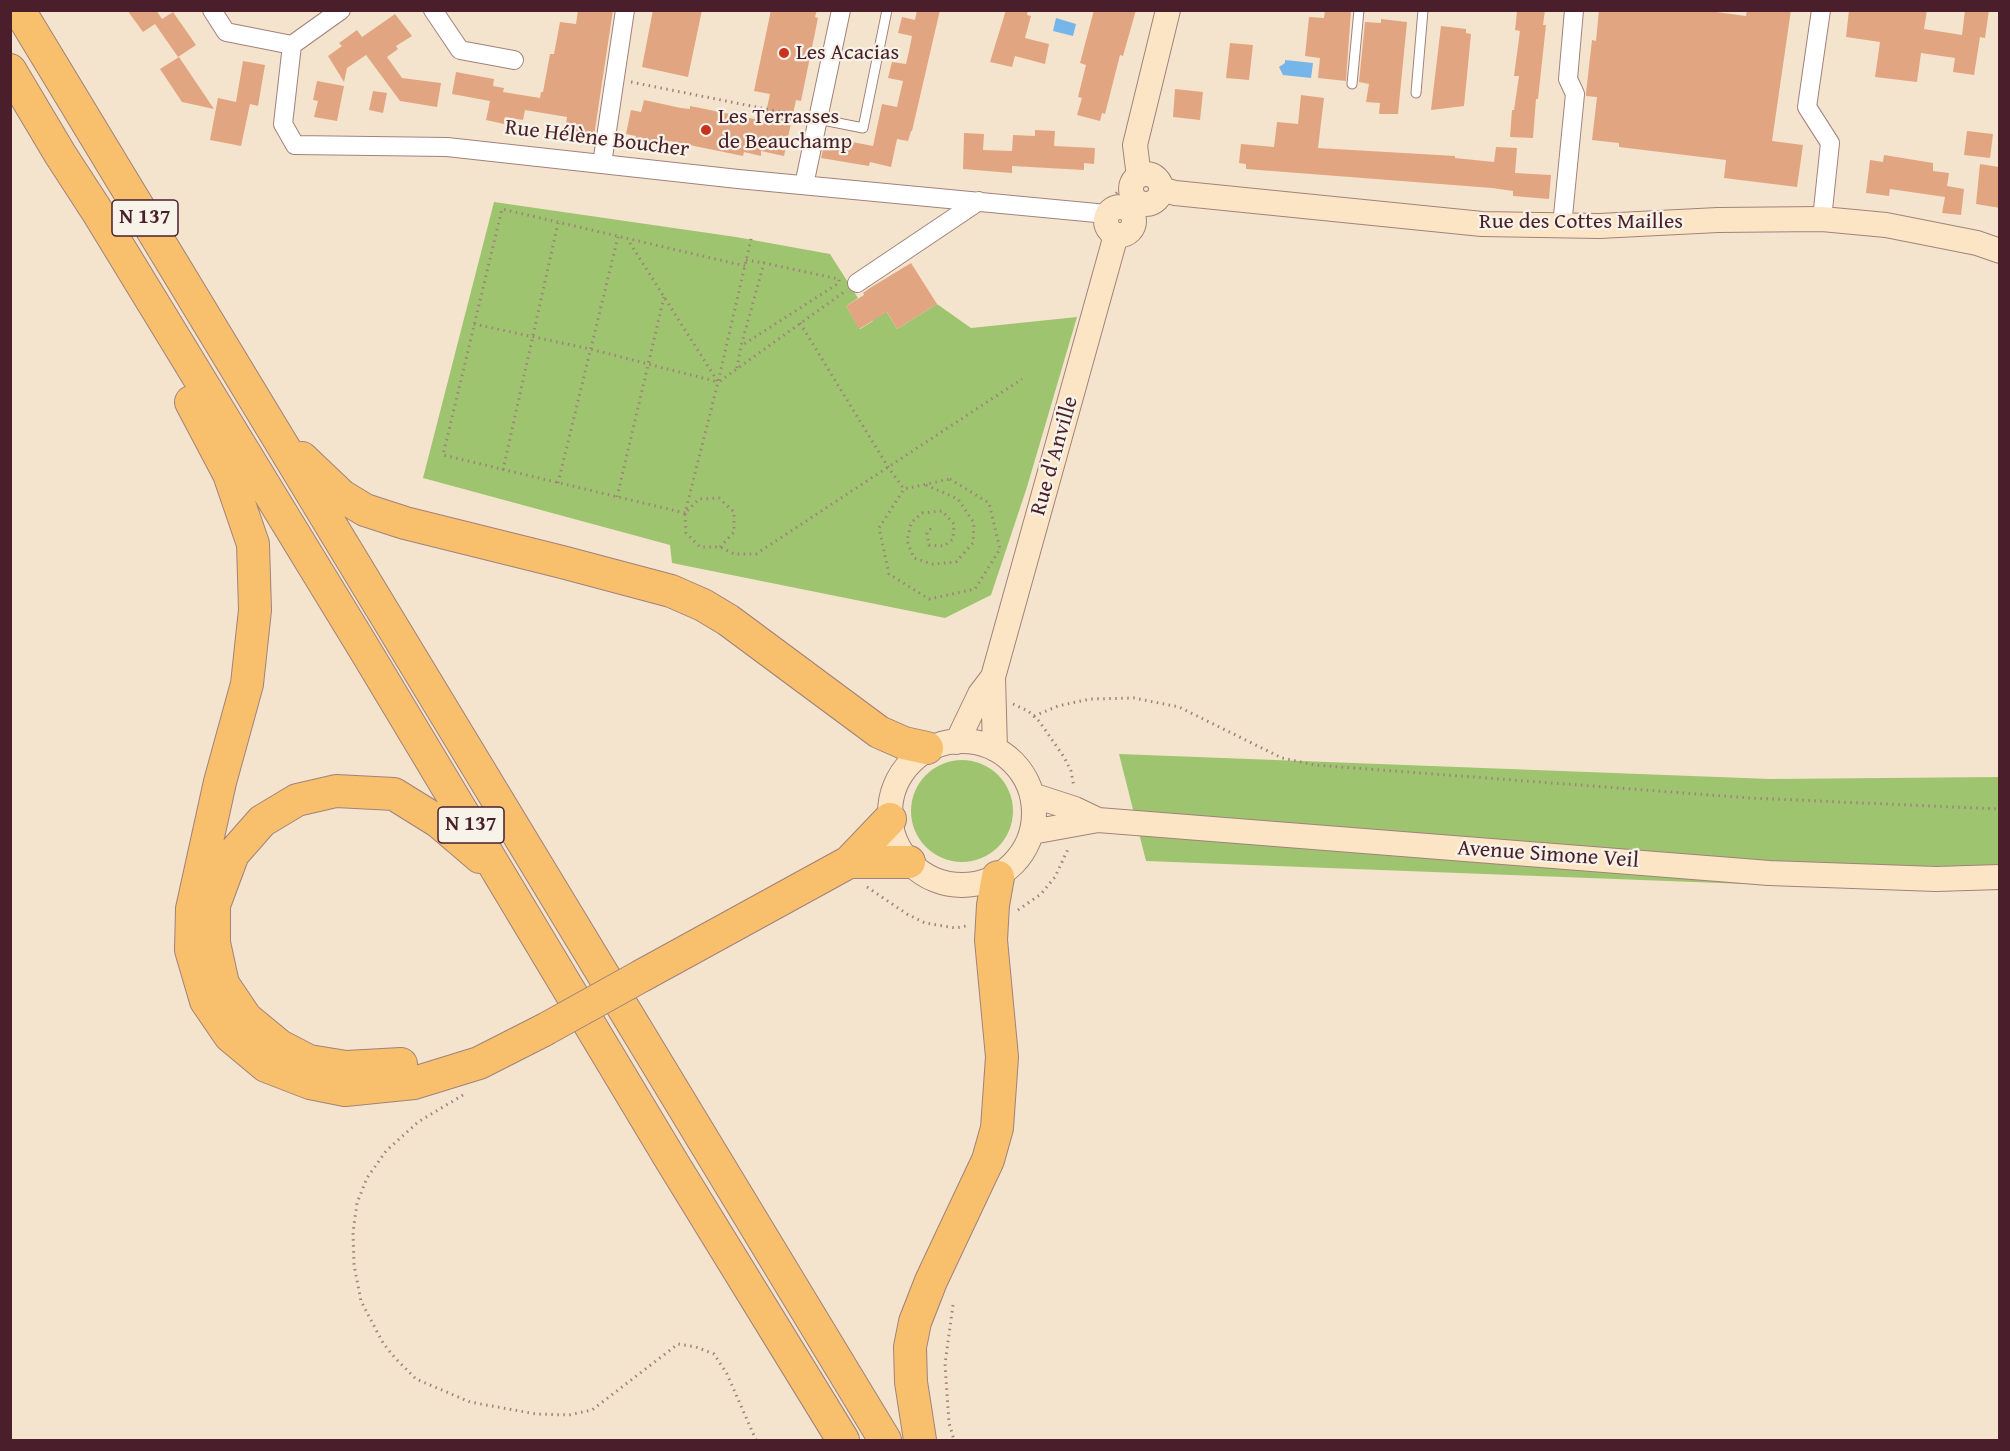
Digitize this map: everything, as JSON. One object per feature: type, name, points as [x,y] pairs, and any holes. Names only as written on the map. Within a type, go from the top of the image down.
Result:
[{"type":"highway","name":"N 137","points":[[19,10],[885,1440]]},
{"type":"highway","name":"N 137","points":[[10,70],[843,1440]]},
{"type":"highway","points":[[97,211],[125,274],[229,474],[253,544],[255,610],[248,684],[220,782],[192,909],[191,950],[206,1001],[230,1036],[266,1066],[310,1083],[345,1090],[414,1083],[479,1063],[849,862],[890,819]]},
{"type":"highway","points":[[270,426],[342,496],[364,510],[405,523],[671,591],[729,620],[879,732],[904,743],[942,745]]},
{"type":"highway","points":[[500,874],[439,822],[394,794],[336,791],[297,800],[262,821],[233,854],[214,905],[214,943],[223,984],[246,1018],[280,1046],[309,1061],[346,1067],[404,1064],[532,1036]]},
{"type":"highway","points":[[849,862],[909,862]]},
{"type":"highway","points":[[920,1440],[911,1382],[910,1347],[915,1322],[931,1281],[988,1160],[997,1128],[1002,1057],[991,940],[998,877]]},
{"type":"street","points":[[212,10],[226,32],[292,45],[341,10]]},
{"type":"street","points":[[434,10],[460,50],[514,60]]},
{"type":"street","points":[[602,164],[625,10]]},
{"type":"street","points":[[804,185],[841,10]]},
{"type":"street","name":"Rue d'Anville","points":[[995,749],[993,677],[1130,201],[1135,145],[1168,10]]},
{"type":"street","points":[[1562,226],[1575,94],[1568,79],[1574,10]]},
{"type":"street","points":[[1821,10],[1807,107],[1830,143],[1822,219]]},
{"type":"street","name":"Rue Hélène Boucher","points":[[292,45],[283,124],[295,145],[447,147],[979,201],[1130,201]]},
{"type":"street","name":"Rue des Cottes Mailles","points":[[1130,201],[1175,193],[1482,224],[1562,226],[1822,219],[1886,225],[1977,243],[2000,251]]},
{"type":"street","points":[[856,283],[979,201]]},
{"type":"street","name":"Rue d'Anville","points":[[942,745],[993,677]]},
{"type":"street","points":[[976,743],[995,749],[1012,761],[1025,778],[1032,795],[1034,815],[1032,832],[1021,854],[998,877],[973,884],[947,884],[929,878],[909,862],[896,842],[890,819],[891,800],[897,781],[909,765],[942,745],[976,743]]},
{"type":"street","name":"Avenue Simone Veil","points":[[1032,795],[1075,809],[1098,820]]},
{"type":"street","name":"Avenue Simone Veil","points":[[1032,832],[1098,820],[1769,873],[1936,879],[2000,878]]},
{"type":"lane","points":[[818,119],[863,128],[887,10]]},
{"type":"lane","points":[[1352,84],[1359,10]]},
{"type":"lane","points":[[1416,93],[1423,10]]},
{"type":"path","points":[[615,78],[818,119]]},
{"type":"path","points":[[1126,165],[1130,201],[1108,202],[1124,184],[1126,165]]},
{"type":"path","points":[[685,513],[442,455],[502,209],[745,266]]},
{"type":"path","points":[[504,470],[558,223]]},
{"type":"path","points":[[752,235],[685,513],[686,533],[700,547],[720,547],[734,554],[756,554],[1022,379]]},
{"type":"path","points":[[558,483],[618,237]]},
{"type":"path","points":[[628,240],[718,382]]},
{"type":"path","points":[[741,346],[839,283],[839,279],[746,260]]},
{"type":"path","points":[[736,368],[764,263]]},
{"type":"path","points":[[718,382],[856,283]]},
{"type":"path","points":[[617,497],[664,297]]},
{"type":"path","points":[[800,323],[888,467],[904,489]]},
{"type":"path","points":[[474,324],[591,349],[718,382]]},
{"type":"path","points":[[950,478],[989,503],[1000,549],[975,589],[929,599],[889,574],[879,528],[904,489],[950,478]]},
{"type":"path","points":[[924,484],[958,499],[974,523],[973,543],[956,562],[932,564],[914,558],[908,541],[911,523],[922,513],[942,511],[954,524],[953,539],[944,546],[929,545],[927,532],[932,527]]},
{"type":"path","points":[[685,513],[699,499],[719,498],[734,512],[734,532],[720,547]]},
{"type":"path","points":[[1034,716],[1058,706],[1090,699],[1134,698],[1179,707],[1282,758],[1315,765],[1750,798],[2000,809]]},
{"type":"path","points":[[463,1095],[418,1122],[386,1151],[367,1178],[357,1203],[353,1232],[354,1265],[361,1301],[383,1342],[395,1358],[416,1379],[470,1402],[536,1414],[569,1415],[592,1410],[678,1344],[696,1347],[714,1354],[727,1374],[756,1440]]},
{"type":"path","points":[[953,1305],[945,1364],[950,1423],[954,1440]]},
{"type":"green space","points":[[494,202],[736,237],[830,254],[858,298],[846,306],[860,329],[873,321],[872,317],[885,309],[897,329],[937,304],[971,328],[1077,317],[1027,487],[991,595],[945,618],[672,563],[670,545],[423,478]]},
{"type":"green space","points":[[1119,754],[1770,779],[1999,777],[1999,889],[1902,890],[1146,861]]},
{"type":"green space","points":[[962,760],[981,764],[998,775],[1009,792],[1013,811],[1009,830],[998,847],[981,858],[962,862],[943,858],[926,847],[915,830],[911,811],[915,792],[926,775],[943,764]]},
{"type":"water","points":[[1056,18],[1076,24],[1073,36],[1053,31]]},
{"type":"water","points":[[1285,60],[1313,63],[1311,78],[1283,75],[1279,67],[1285,63]]},
{"type":"building","points":[[127,10],[156,10],[162,19],[173,12],[196,45],[178,57],[155,24],[143,32]]},
{"type":"building","points":[[578,10],[613,10],[594,136],[565,132],[567,117],[525,110],[523,120],[505,117],[504,124],[486,120],[490,101],[452,94],[456,72],[494,79],[493,86],[504,88],[503,92],[540,98],[550,54],[554,54],[560,22],[576,24]]},
{"type":"building","points":[[653,10],[702,10],[688,77],[642,67]]},
{"type":"building","points":[[771,10],[817,10],[815,17],[818,18],[801,101],[796,100],[784,156],[761,151],[761,156],[744,152],[743,156],[670,141],[668,146],[635,140],[636,136],[626,134],[631,110],[641,112],[644,100],[681,108],[690,109],[690,106],[764,121],[770,94],[754,91]]},
{"type":"building","points":[[917,10],[940,10],[908,141],[897,139],[891,167],[870,162],[869,166],[821,158],[826,137],[873,146],[882,104],[897,107],[903,81],[888,78],[892,62],[906,64],[909,51],[912,36],[898,33],[902,17],[915,20]]},
{"type":"building","points":[[1006,10],[1028,10],[1027,15],[1031,16],[1025,38],[1049,44],[1045,64],[1015,56],[1012,67],[990,62]]},
{"type":"building","points":[[1094,10],[1136,10],[1123,56],[1120,55],[1105,114],[1102,113],[1100,121],[1077,115],[1082,98],[1078,97],[1086,65],[1080,63]]},
{"type":"building","points":[[1325,10],[1351,10],[1346,81],[1318,78],[1320,58],[1305,56],[1309,17],[1324,18]]},
{"type":"building","points":[[1545,10],[1543,25],[1546,25],[1533,138],[1510,137],[1512,110],[1514,110],[1519,76],[1514,76],[1520,31],[1515,30],[1517,12]]},
{"type":"building","points":[[1599,10],[1702,10],[1746,16],[1747,10],[1791,10],[1772,141],[1803,145],[1797,187],[1724,178],[1726,160],[1619,147],[1619,143],[1592,140],[1597,97],[1586,96],[1586,93],[1592,40],[1596,41]]},
{"type":"building","points":[[1849,10],[1927,10],[1924,29],[1962,35],[1965,10],[1989,10],[1985,38],[1980,37],[1974,75],[1953,72],[1955,58],[1921,53],[1917,82],[1875,77],[1880,42],[1846,37]]},
{"type":"building","points":[[395,14],[412,36],[396,46],[398,49],[387,57],[402,78],[441,83],[437,107],[400,101],[366,55],[347,68],[344,82],[328,56],[342,46],[339,43],[357,30],[362,37]]},
{"type":"building","points":[[1381,19],[1407,22],[1398,114],[1379,114],[1380,103],[1366,102],[1369,84],[1359,82],[1365,22],[1381,23]]},
{"type":"building","points":[[1441,26],[1466,29],[1466,33],[1471,34],[1464,106],[1431,110]]},
{"type":"building","points":[[1230,43],[1253,45],[1249,80],[1226,78]]},
{"type":"building","points":[[179,57],[214,109],[182,102],[160,69]]},
{"type":"building","points":[[243,61],[265,65],[258,106],[250,104],[241,146],[210,140],[218,98],[236,102]]},
{"type":"building","points":[[317,81],[344,86],[337,121],[314,117],[318,101],[313,100]]},
{"type":"building","points":[[1175,89],[1203,92],[1200,120],[1173,117]]},
{"type":"building","points":[[373,91],[387,93],[383,113],[369,110]]},
{"type":"building","points":[[1301,95],[1324,98],[1318,148],[1455,156],[1455,158],[1494,162],[1496,147],[1517,148],[1515,173],[1551,175],[1549,199],[1513,196],[1513,191],[1492,188],[1246,169],[1246,164],[1239,163],[1241,144],[1274,147],[1277,122],[1298,124]]},
{"type":"building","points":[[1035,130],[1055,131],[1054,146],[1095,148],[1094,164],[1084,163],[1084,170],[1012,166],[1012,173],[963,169],[964,133],[984,134],[983,150],[1012,151],[1013,135],[1035,136]]},
{"type":"building","points":[[1967,131],[1993,134],[1990,158],[1964,155]]},
{"type":"building","points":[[1884,155],[1933,163],[1933,171],[1949,173],[1947,186],[1964,189],[1961,215],[1942,213],[1945,197],[1890,189],[1889,196],[1866,193],[1870,160],[1883,162]]},
{"type":"building","points":[[1980,164],[1999,167],[2000,208],[1976,204]]},
{"type":"building","points":[[911,263],[937,304],[897,329],[887,312],[859,329],[846,306]]},
{"type":"place","name":"Les Acacias","points":[[784,53]]},
{"type":"place","name":"Les Terrasses de Beauchamp","points":[[706,130]]}]
